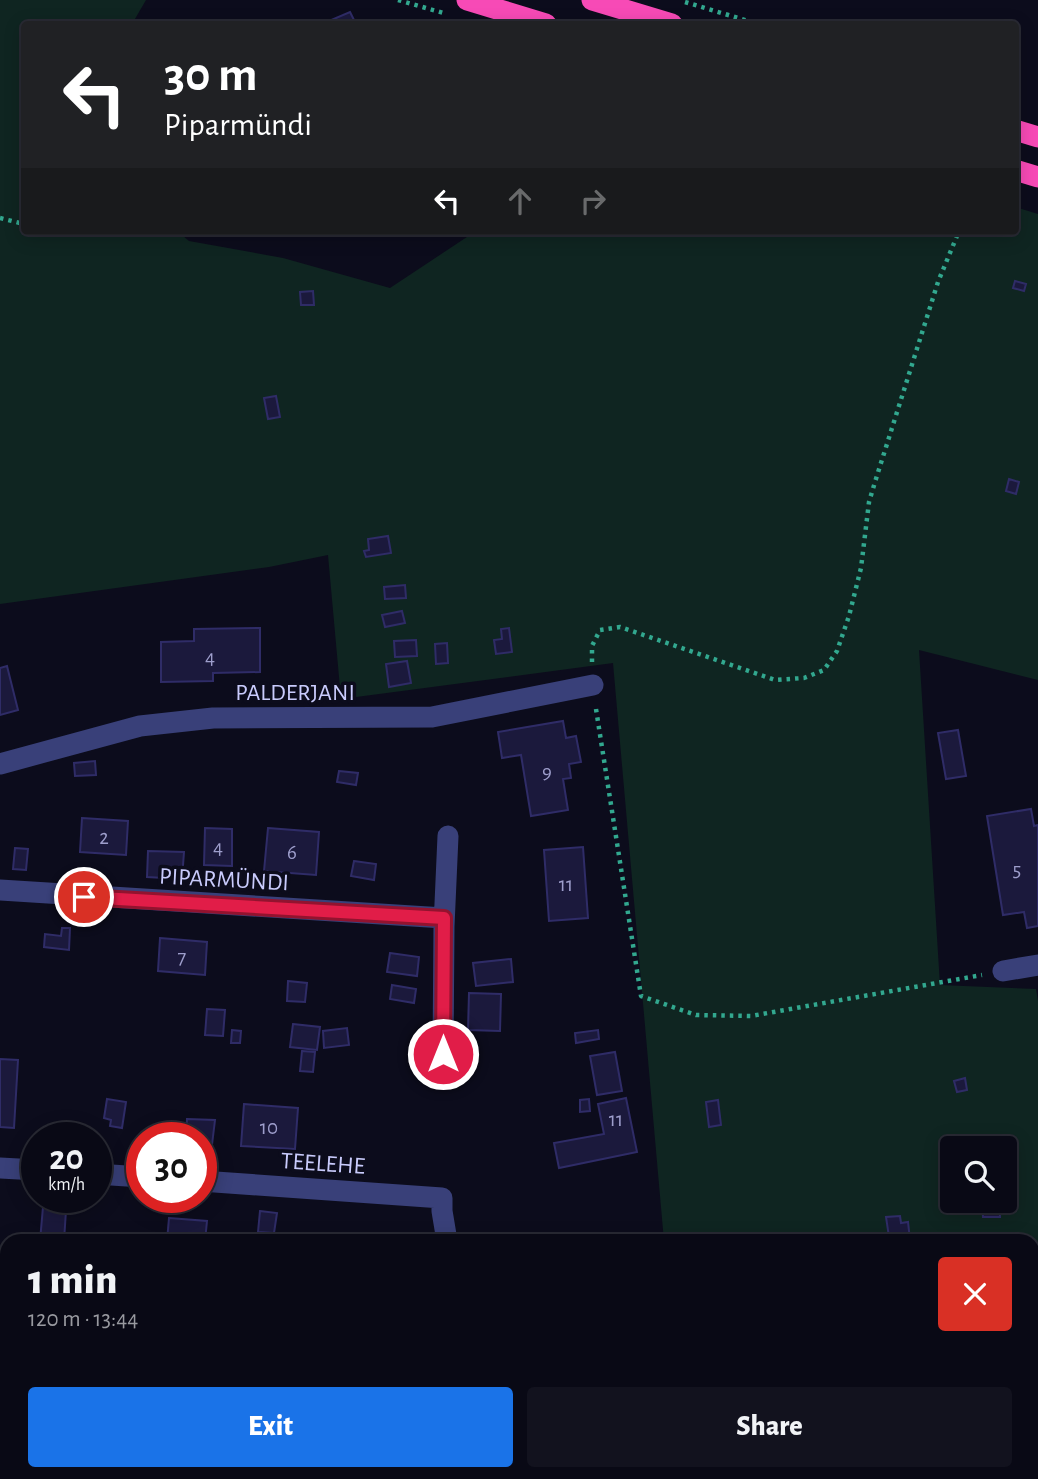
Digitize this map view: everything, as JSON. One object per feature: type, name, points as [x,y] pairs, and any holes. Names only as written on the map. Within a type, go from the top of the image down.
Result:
[{"type":"highway","points":[[592,0],[662,21]]},
{"type":"highway","points":[[462,9],[528,21]]},
{"type":"highway","points":[[1019,131],[1038,137]]},
{"type":"highway","points":[[1019,171],[1038,177]]},
{"type":"street","name":"PALDERJANI","points":[[0,764],[140,726],[213,718],[432,717],[593,685]]},
{"type":"street","points":[[443,1054],[444,918],[448,836]]},
{"type":"street","name":"PIPARMÜNDI","points":[[0,890],[444,918]]},
{"type":"street","points":[[1003,971],[1038,965]]},
{"type":"street","points":[[0,1168],[21,1169]]},
{"type":"street","name":"TEELEHE","points":[[217,1182],[442,1198],[446,1234]]},
{"type":"path","points":[[398,0],[462,9]]},
{"type":"path","points":[[677,0],[748,21]]},
{"type":"path","points":[[0,218],[21,223]]},
{"type":"path","points":[[957,235],[938,282],[874,482],[861,568],[849,616],[837,651],[824,670],[804,678],[775,680],[620,627],[600,631],[592,646],[593,685],[641,996],[696,1015],[751,1016],[1003,971]]},
{"type":"green space","points":[[0,0],[146,0],[134,21],[21,21],[21,235],[182,235],[189,241],[283,258],[390,288],[470,235],[1019,235],[1019,208],[1038,214],[1038,680],[919,650],[940,985],[1036,989],[1038,1234],[663,1234],[613,663],[341,699],[328,555],[269,567],[0,604]]},
{"type":"building","points":[[350,12],[354,21],[329,21]]},
{"type":"building","points":[[1015,281],[1026,284],[1024,291],[1013,288]]},
{"type":"building","points":[[313,291],[314,305],[301,305],[300,292]]},
{"type":"building","points":[[276,396],[280,417],[268,419],[264,398]]},
{"type":"building","points":[[1009,479],[1019,482],[1016,494],[1006,491]]},
{"type":"building","points":[[388,536],[391,553],[366,557],[364,551],[369,550],[368,539]]},
{"type":"building","points":[[405,585],[406,598],[385,599],[384,587]]},
{"type":"building","points":[[402,611],[405,623],[385,627],[382,615]]},
{"type":"building","points":[[260,628],[260,672],[213,673],[213,681],[161,682],[161,642],[194,641],[194,629]]},
{"type":"building","points":[[509,628],[512,652],[496,654],[494,640],[502,639],[501,629]]},
{"type":"building","points":[[416,640],[417,656],[395,657],[394,641]]},
{"type":"building","points":[[447,643],[448,663],[436,664],[435,644]]},
{"type":"building","points":[[407,661],[411,683],[389,687],[386,664]]},
{"type":"building","points":[[7,666],[18,710],[0,715],[0,668]]},
{"type":"building","points":[[563,721],[566,738],[576,736],[581,762],[569,764],[571,778],[563,779],[568,810],[531,816],[521,755],[502,758],[498,732]]},
{"type":"building","points":[[958,730],[966,776],[946,779],[938,733]]},
{"type":"building","points":[[95,761],[96,775],[75,776],[74,763]]},
{"type":"building","points":[[339,771],[358,773],[356,785],[337,782]]},
{"type":"building","points":[[1031,809],[1034,826],[1038,825],[1038,926],[1027,928],[1024,912],[1003,915],[987,816]]},
{"type":"building","points":[[82,818],[128,821],[126,855],[80,852]]},
{"type":"building","points":[[205,828],[232,829],[232,866],[204,865]]},
{"type":"building","points":[[268,828],[319,832],[316,875],[264,871]]},
{"type":"building","points":[[583,847],[588,918],[549,921],[544,850]]},
{"type":"building","points":[[15,848],[28,849],[26,870],[13,869]]},
{"type":"building","points":[[148,851],[184,852],[182,879],[147,877]]},
{"type":"building","points":[[354,861],[376,864],[374,880],[351,876]]},
{"type":"building","points":[[62,928],[70,928],[69,950],[44,947],[45,934],[61,936]]},
{"type":"building","points":[[160,938],[207,942],[205,975],[158,971]]},
{"type":"building","points":[[390,953],[419,957],[417,976],[387,972]]},
{"type":"building","points":[[511,959],[513,982],[476,986],[473,963]]},
{"type":"building","points":[[288,981],[307,983],[305,1002],[287,1001]]},
{"type":"building","points":[[392,985],[416,989],[414,1003],[390,999]]},
{"type":"building","points":[[469,993],[501,994],[500,1031],[468,1030]]},
{"type":"building","points":[[207,1009],[225,1010],[223,1036],[205,1035]]},
{"type":"building","points":[[293,1024],[320,1027],[317,1050],[290,1047]]},
{"type":"building","points":[[347,1028],[349,1045],[324,1048],[323,1031]]},
{"type":"building","points":[[232,1030],[241,1031],[240,1043],[231,1043]]},
{"type":"building","points":[[598,1030],[599,1039],[576,1043],[575,1033]]},
{"type":"building","points":[[302,1051],[315,1052],[313,1072],[300,1071]]},
{"type":"building","points":[[615,1052],[622,1091],[597,1095],[590,1056]]},
{"type":"building","points":[[0,1059],[18,1060],[14,1128],[0,1127]]},
{"type":"building","points":[[965,1078],[967,1090],[957,1092],[954,1081]]},
{"type":"building","points":[[626,1098],[637,1152],[559,1168],[554,1143],[604,1134],[598,1104]]},
{"type":"building","points":[[107,1099],[126,1102],[122,1128],[112,1126],[111,1120],[104,1118]]},
{"type":"building","points":[[589,1099],[590,1111],[580,1112],[580,1100]]},
{"type":"building","points":[[718,1100],[721,1125],[709,1127],[706,1102]]},
{"type":"building","points":[[244,1104],[298,1108],[295,1149],[241,1146]]},
{"type":"building","points":[[187,1119],[215,1120],[215,1122],[187,1122]]},
{"type":"building","points":[[260,1211],[277,1213],[274,1233],[258,1232]]},
{"type":"building","points":[[42,1213],[66,1213],[64,1234],[41,1234]]},
{"type":"building","points":[[983,1213],[1000,1213],[1000,1217],[983,1217]]},
{"type":"building","points":[[900,1216],[901,1223],[908,1222],[909,1234],[889,1234],[886,1217]]},
{"type":"building","points":[[169,1218],[207,1221],[206,1234],[168,1234]]},
{"type":"route","points":[[84,897],[444,918],[443,1054]]}]
